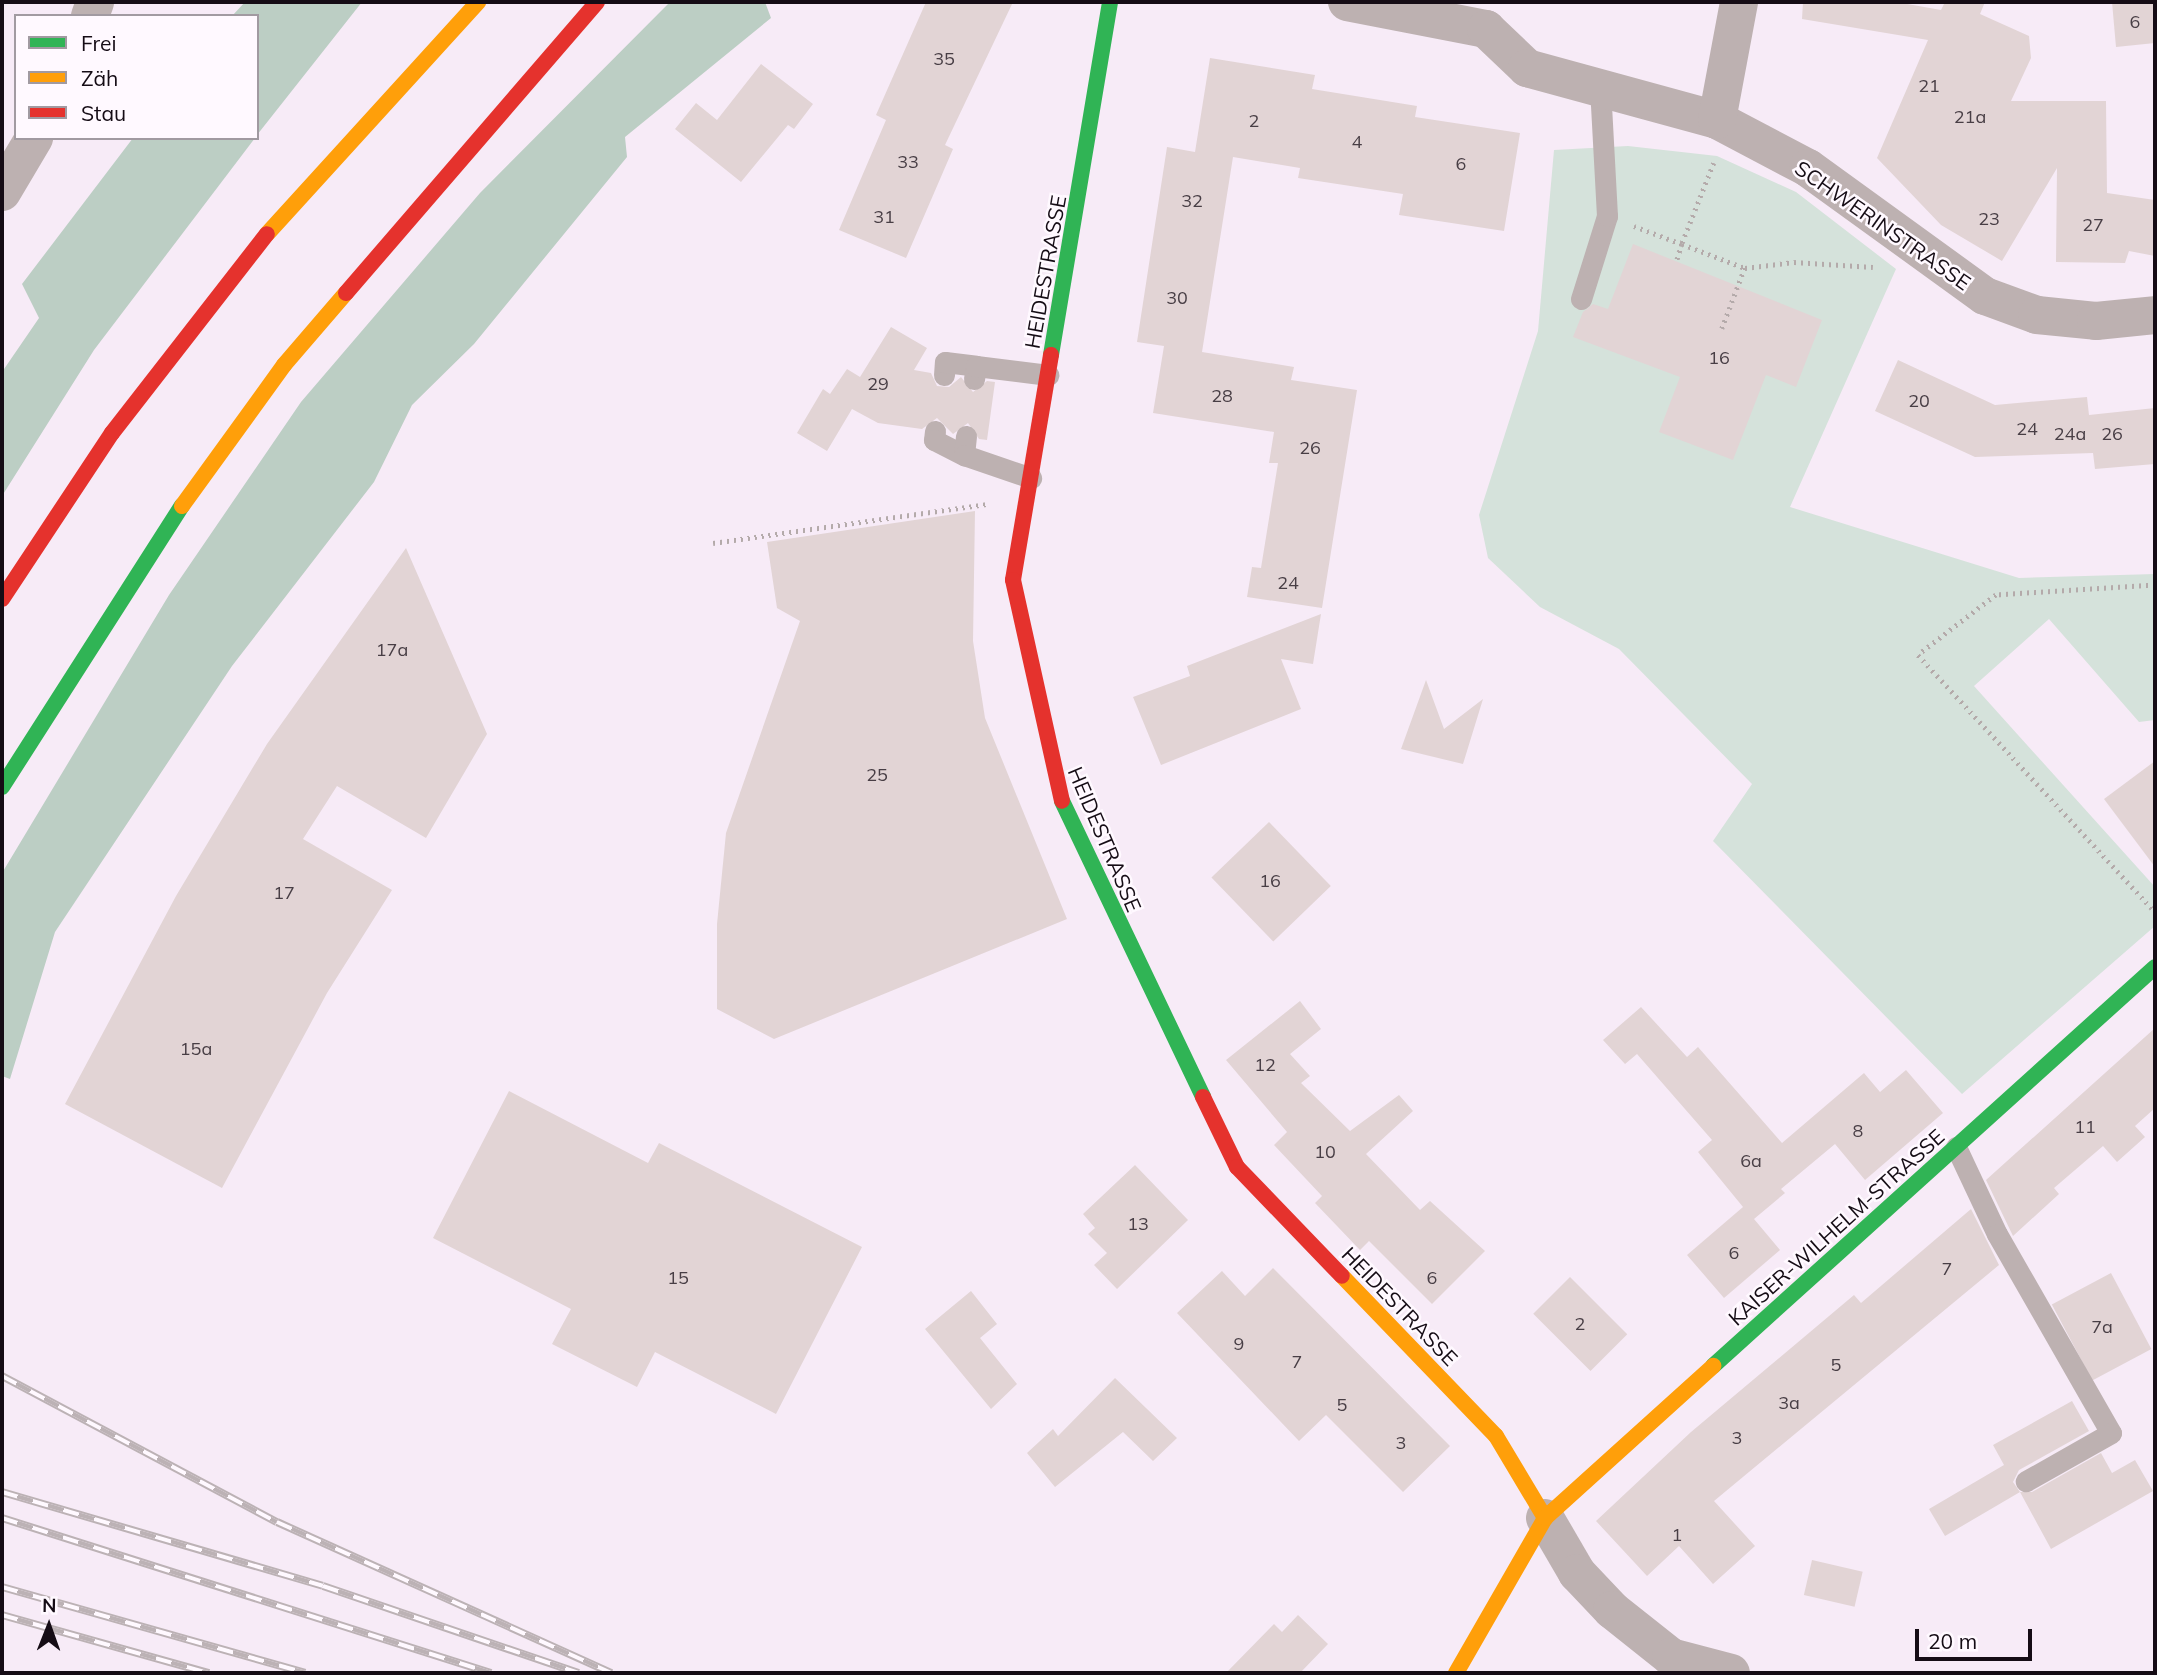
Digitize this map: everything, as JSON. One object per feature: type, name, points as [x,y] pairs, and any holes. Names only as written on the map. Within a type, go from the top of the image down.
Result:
[{"type":"main road","points":[[2,599],[112,433],[209,304],[314,177],[478,2]]},
{"type":"main road","points":[[2,787],[140,565],[284,365],[597,2]]},
{"type":"main road","name":"HEIDESTRASSE","points":[[1110,2],[1013,580],[1047,750],[1062,803],[1196,1092],[1237,1167],[1496,1436],[1545,1518]]},
{"type":"main road","name":"KAISER-WILHELM-STRASSE","points":[[1456,1673],[1545,1518],[2155,967]]},
{"type":"street","name":"SCHWERINSTRASSE","points":[[1347,2],[1486,29],[1527,68],[1723,123],[1808,168],[1985,296],[2036,315],[2096,321],[2155,315]]},
{"type":"street","points":[[1723,123],[1740,2]]},
{"type":"street","points":[[2,192],[33,140]]},
{"type":"street","points":[[1545,1518],[1577,1573],[1612,1610],[1671,1657],[1731,1673]]},
{"type":"lane","points":[[1581,299],[1607,216],[1600,88]]},
{"type":"lane","points":[[944,375],[945,362],[975,373],[1048,375]]},
{"type":"lane","points":[[935,431],[934,440],[965,445],[1029,488]]},
{"type":"lane","points":[[1956,1147],[1997,1234],[2111,1433],[2026,1481]]},
{"type":"path","points":[[1676,260],[1723,123]]},
{"type":"path","points":[[1607,216],[1745,268],[1794,262],[1896,268],[1941,265]]},
{"type":"path","points":[[1722,329],[1745,268]]},
{"type":"path","points":[[713,543],[1029,488]]},
{"type":"path","points":[[2155,585],[1996,595],[1918,655],[2155,912]]},
{"type":"shaded area","points":[[1628,146],[1717,156],[1796,192],[1896,269],[1790,507],[2019,578],[2155,574],[2155,720],[2139,722],[2049,619],[1974,686],[2155,887],[2155,926],[1962,1094],[1713,841],[1752,784],[1619,649],[1540,607],[1488,558],[1479,515],[1538,331],[1554,150]]},
{"type":"green space","points":[[245,2],[362,2],[259,132],[259,14],[234,14]]},
{"type":"green space","points":[[670,2],[765,2],[771,18],[625,137],[627,157],[474,344],[412,405],[374,482],[232,666],[55,932],[10,1079],[2,1076],[2,873],[169,595],[301,402],[480,193]]},
{"type":"green space","points":[[131,140],[253,140],[94,350],[2,496],[2,372],[39,318],[22,284]]},
{"type":"building","points":[[926,2],[1013,2],[945,145],[953,149],[906,258],[839,230],[886,120],[876,115]]},
{"type":"building","points":[[1803,2],[1896,2],[1941,10],[1945,2],[1985,2],[1980,14],[2029,36],[2031,58],[2011,101],[2106,101],[2107,193],[2155,200],[2155,256],[2129,251],[2125,263],[2056,262],[2057,168],[2002,261],[1941,225],[1877,158],[1928,40],[1802,19]]},
{"type":"building","points":[[2112,2],[2155,2],[2155,43],[2116,47]]},
{"type":"building","points":[[1210,58],[1315,75],[1312,89],[1417,106],[1415,117],[1520,133],[1504,231],[1399,215],[1403,194],[1298,178],[1300,168],[1233,157],[1202,352],[1294,367],[1291,380],[1357,390],[1322,608],[1247,597],[1252,567],[1261,568],[1278,463],[1269,463],[1274,432],[1153,413],[1164,346],[1137,342],[1167,147],[1195,152]]},
{"type":"building","points":[[761,64],[813,104],[794,129],[788,125],[741,182],[675,129],[696,103],[717,120]]},
{"type":"building","points":[[1633,244],[1822,320],[1796,387],[1766,375],[1733,460],[1659,432],[1680,377],[1573,337],[1583,312],[1593,304],[1608,309]]},
{"type":"building","points":[[891,327],[927,348],[914,370],[931,373],[937,386],[949,387],[961,377],[973,392],[987,381],[995,382],[987,440],[979,439],[968,423],[953,434],[937,418],[922,429],[878,423],[852,409],[827,451],[797,433],[823,389],[830,394],[847,369],[860,377]]},
{"type":"building","points":[[1898,360],[1995,405],[2087,397],[2089,415],[2155,408],[2155,464],[2095,469],[2093,453],[1975,457],[1875,411]]},
{"type":"building","points":[[975,511],[973,641],[985,718],[1067,919],[774,1039],[717,1009],[717,924],[726,833],[800,621],[777,608],[767,542]]},
{"type":"building","points":[[406,548],[487,734],[426,838],[337,786],[303,839],[392,890],[327,993],[222,1188],[65,1104],[176,896],[267,744]]},
{"type":"building","points":[[1321,614],[1313,664],[1281,659],[1301,709],[1161,765],[1133,697],[1190,676],[1187,666]]},
{"type":"building","points":[[1426,680],[1444,729],[1483,699],[1463,764],[1401,749]]},
{"type":"building","points":[[2155,761],[2155,867],[2104,799]]},
{"type":"building","points":[[1269,822],[1331,886],[1273,942],[1211,878]]},
{"type":"building","points":[[1300,1001],[1321,1029],[1290,1054],[1310,1076],[1301,1083],[1350,1131],[1399,1095],[1413,1111],[1366,1154],[1420,1210],[1430,1201],[1485,1251],[1432,1304],[1369,1241],[1360,1250],[1315,1203],[1322,1196],[1274,1145],[1287,1132],[1226,1060]]},
{"type":"building","points":[[1641,1007],[1687,1057],[1698,1047],[1782,1143],[1864,1073],[1880,1092],[1906,1070],[1943,1113],[1865,1180],[1835,1144],[1781,1189],[1785,1193],[1754,1219],[1780,1250],[1724,1298],[1687,1255],[1743,1207],[1698,1152],[1712,1140],[1637,1054],[1625,1064],[1603,1040]]},
{"type":"building","points":[[2155,1028],[2155,1108],[2135,1126],[2145,1137],[2117,1162],[2103,1146],[2054,1188],[2059,1194],[2013,1236],[1986,1180]]},
{"type":"building","points":[[509,1091],[648,1163],[659,1143],[862,1247],[776,1414],[655,1352],[637,1387],[552,1344],[571,1309],[433,1238]]},
{"type":"building","points":[[1135,1165],[1188,1220],[1117,1289],[1094,1265],[1107,1253],[1088,1234],[1095,1228],[1083,1214]]},
{"type":"building","points":[[1971,1209],[1999,1265],[1714,1501],[1755,1546],[1713,1584],[1679,1546],[1647,1576],[1596,1521],[1691,1432],[1854,1295],[1861,1303]]},
{"type":"building","points":[[1273,1268],[1450,1446],[1403,1492],[1326,1415],[1299,1441],[1177,1313],[1222,1271],[1245,1296]]},
{"type":"building","points":[[2111,1273],[2151,1349],[2092,1380],[2052,1304]]},
{"type":"building","points":[[1570,1277],[1627,1334],[1591,1371],[1533,1314]]},
{"type":"building","points":[[971,1291],[997,1324],[980,1338],[1017,1384],[991,1409],[925,1329]]},
{"type":"building","points":[[1115,1378],[1177,1438],[1153,1461],[1123,1432],[1055,1487],[1027,1453],[1053,1429],[1058,1436]]},
{"type":"building","points":[[2072,1401],[2089,1431],[2019,1470],[2013,1482],[2020,1492],[1945,1536],[1929,1509],[2004,1465],[1993,1445]]},
{"type":"building","points":[[2101,1453],[2112,1473],[2135,1460],[2153,1491],[2051,1549],[2020,1492],[2032,1492]]},
{"type":"building","points":[[1812,1560],[1863,1572],[1855,1607],[1804,1595]]},
{"type":"building","points":[[1298,1615],[1328,1644],[1300,1673],[1226,1673],[1274,1624],[1282,1632]]},
{"type":"railway","points":[[2,1376],[277,1522],[612,1673]]},
{"type":"railway","points":[[2,1492],[323,1586],[579,1673]]},
{"type":"railway","points":[[2,1518],[491,1673]]},
{"type":"railway","points":[[2,1587],[305,1673]]},
{"type":"railway","points":[[2,1615],[209,1673]]},
{"type":"traffic: fast","points":[[1051,355],[1110,2]]},
{"type":"traffic: fast","points":[[2,787],[182,506]]},
{"type":"traffic: fast","points":[[1062,801],[1203,1097]]},
{"type":"traffic: fast","points":[[1713,1366],[2155,967]]},
{"type":"traffic: slow","points":[[267,234],[478,2]]},
{"type":"traffic: slow","points":[[182,506],[284,365],[346,293]]},
{"type":"traffic: slow","points":[[1342,1276],[1496,1436],[1545,1518]]},
{"type":"traffic: slow","points":[[1456,1673],[1545,1518],[1713,1366]]},
{"type":"traffic: jam","points":[[346,293],[597,2]]},
{"type":"traffic: jam","points":[[2,599],[112,433],[267,234]]},
{"type":"traffic: jam","points":[[1051,355],[1013,580],[1062,801]]},
{"type":"traffic: jam","points":[[1203,1097],[1237,1167],[1342,1276]]}]
